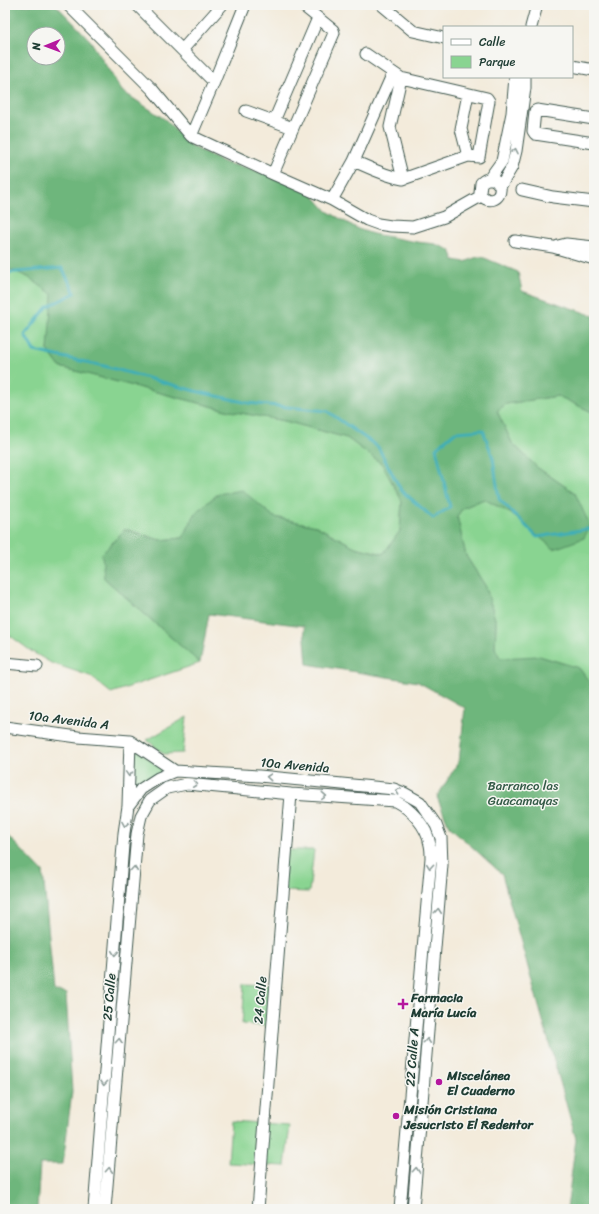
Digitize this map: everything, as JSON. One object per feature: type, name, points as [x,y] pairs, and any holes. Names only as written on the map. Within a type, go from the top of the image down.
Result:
[{"type":"street","points":[[68,5],[152,89],[191,136],[332,200],[366,220],[391,226],[413,227],[444,217],[481,196]]},
{"type":"street","points":[[137,5],[214,82]]},
{"type":"street","points":[[182,50],[222,5]]},
{"type":"street","points":[[191,136],[245,5]]},
{"type":"street","points":[[273,174],[334,33],[333,30],[302,5]]},
{"type":"street","points":[[382,5],[413,31],[443,38]]},
{"type":"street","points":[[530,5],[532,23]]},
{"type":"street","points":[[532,23],[537,5]]},
{"type":"street","points":[[274,121],[318,18]]},
{"type":"street","points":[[354,161],[379,173],[403,179],[468,156],[480,158],[489,101],[488,99],[397,76],[366,54]]},
{"type":"street","points":[[573,66],[594,70]]},
{"type":"street","points":[[332,200],[354,161],[397,76]]},
{"type":"street","points":[[397,76],[390,129],[403,179]]},
{"type":"street","points":[[515,78],[512,113],[502,161],[489,179],[486,179],[481,183],[479,190],[481,196],[487,200],[494,199],[500,194],[500,187],[512,167],[516,151],[525,88],[525,78]]},
{"type":"street","points":[[468,94],[461,130],[468,156]]},
{"type":"street","points":[[594,119],[537,110],[533,131],[535,134],[594,143]]},
{"type":"street","points":[[246,111],[292,128]]},
{"type":"street","points":[[489,179],[496,181],[500,187]]},
{"type":"street","points":[[522,190],[552,197],[594,202]]},
{"type":"street","points":[[515,241],[553,246],[594,259]]},
{"type":"street","points":[[553,246],[566,244],[594,247]]},
{"type":"street","points":[[5,663],[37,666]]},
{"type":"street","name":"10a Avenida A","points":[[5,727],[78,737],[130,741]]},
{"type":"street","points":[[130,741],[175,772]]},
{"type":"street","name":"25 Calle","points":[[94,1209],[124,832],[128,806],[130,741]]},
{"type":"street","name":"10a Avenida","points":[[153,782],[175,772],[259,776],[394,789],[404,792],[420,802],[428,814]]},
{"type":"street","name":"25 Calle","points":[[128,806],[141,789],[153,782]]},
{"type":"street","name":"25 Calle","points":[[106,1209],[137,834],[141,816],[150,800],[158,794],[167,788],[187,784],[291,794]]},
{"type":"street","name":"22 Calle A","points":[[291,794],[395,801],[404,805],[414,815],[424,829],[430,844],[431,858],[400,1209]]},
{"type":"street","name":"24 Calle","points":[[258,1209],[291,794]]},
{"type":"street","name":"22 Calle A","points":[[413,1209],[442,865],[442,838],[436,825],[428,814]]},
{"type":"street","points":[[430,844],[442,838]]},
{"type":"street","points":[[119,895],[132,896]]},
{"type":"green space","name":"Barranco las Guacamayas","points":[[5,5],[56,5],[90,40],[122,91],[166,120],[189,145],[225,163],[248,168],[307,188],[327,211],[358,229],[373,234],[435,244],[450,250],[454,260],[465,262],[477,257],[482,257],[518,272],[522,291],[594,316],[594,413],[558,396],[506,404],[497,411],[512,443],[538,468],[575,493],[590,526],[584,538],[554,549],[510,513],[484,499],[463,508],[457,516],[466,556],[486,587],[496,623],[495,648],[500,658],[539,656],[579,668],[594,688],[594,1209],[567,1209],[576,1139],[502,874],[449,826],[437,797],[459,761],[465,708],[418,682],[307,664],[304,626],[209,614],[200,663],[104,578],[102,554],[125,529],[160,540],[183,538],[196,512],[218,494],[242,490],[274,517],[316,526],[355,547],[383,554],[400,531],[402,501],[382,464],[347,438],[285,421],[230,411],[60,367],[48,351],[52,294],[28,277],[5,267]]},
{"type":"green space","points":[[5,267],[28,277],[53,294],[48,351],[60,367],[230,411],[285,421],[347,438],[382,464],[402,501],[400,531],[384,554],[355,547],[316,526],[274,517],[242,491],[218,494],[196,512],[183,538],[160,540],[125,529],[104,578],[200,663],[111,693],[90,676],[51,663],[31,651],[5,632]]},
{"type":"green space","points":[[558,396],[594,413],[594,688],[579,668],[539,656],[500,659],[495,648],[496,623],[486,587],[466,556],[457,516],[463,508],[484,499],[510,513],[554,548],[575,493],[538,468],[512,443],[497,411],[506,404]]},
{"type":"green space","points":[[187,717],[183,753],[164,754],[147,740]]},
{"type":"green space","points":[[134,747],[166,772],[132,794]]},
{"type":"green space","points":[[5,833],[43,872],[54,991],[66,994],[72,1091],[63,1164],[40,1164],[37,1209],[5,1209]]},
{"type":"green space","points":[[284,850],[314,850],[309,892],[282,891]]},
{"type":"green space","points":[[245,984],[270,985],[267,1026],[242,1024]]},
{"type":"green space","points":[[231,1121],[290,1125],[285,1166],[228,1163]]},
{"type":"waterway","points":[[5,273],[62,268],[75,293],[47,307],[25,335],[34,351],[104,366],[195,391],[248,403],[327,411],[378,447],[401,490],[433,518],[450,507],[436,448],[455,432],[483,430],[493,458],[499,499],[537,537],[587,529],[594,531]]},
{"type":"place","name":"Farmacia María Lucía","points":[[403,1004]]},
{"type":"place","name":"Miscelánea El Cuaderno","points":[[439,1082]]},
{"type":"place","name":"Misión Cristiana Jesucristo El Redentor","points":[[396,1116]]}]
